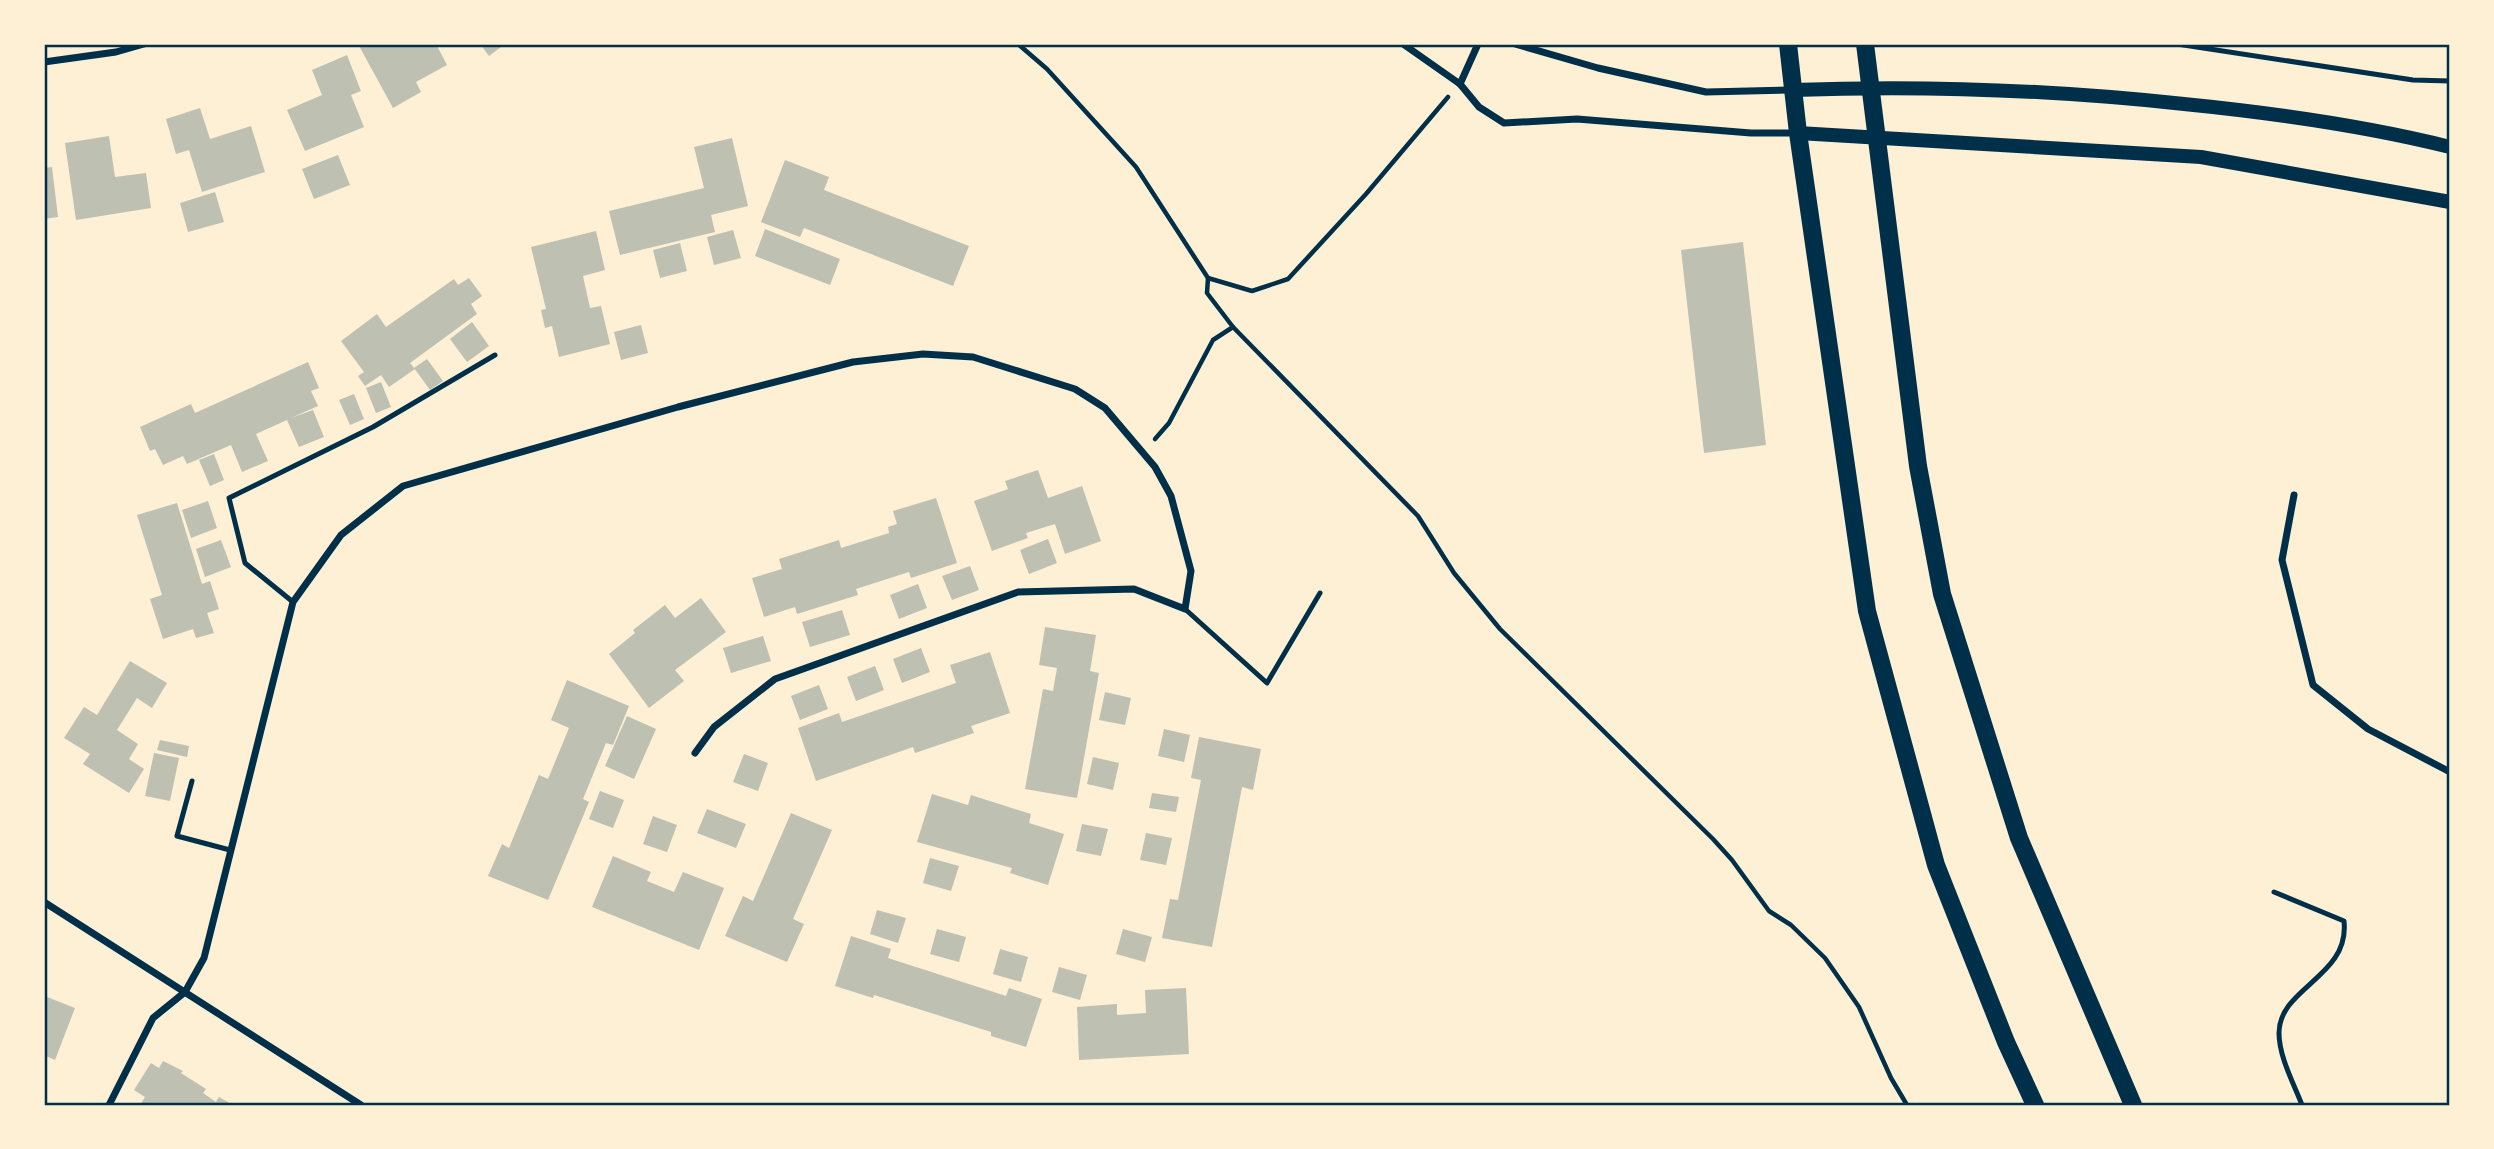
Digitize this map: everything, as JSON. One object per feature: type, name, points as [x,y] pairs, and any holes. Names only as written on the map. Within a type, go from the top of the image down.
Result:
[{"type":"main road","points":[[1788,44],[1798,132],[1867,611],[1936,865],[2006,1042],[2035,1105]]},
{"type":"main road","points":[[1865,44],[1918,466],[1942,594],[2020,838],[2133,1105]]},
{"type":"main road","points":[[1793,90],[1945,86],[2134,99],[2278,114],[2385,131],[2450,147]]},
{"type":"main road","points":[[1798,132],[2201,157],[2450,202]]},
{"type":"street","points":[[44,62],[116,52],[144,44]]},
{"type":"street","points":[[1403,44],[1460,83],[1479,107],[1504,122],[1577,120],[1751,133],[1798,132]]},
{"type":"street","points":[[1460,83],[1478,44]]},
{"type":"street","points":[[1515,44],[1598,68],[1706,92],[1793,90]]},
{"type":"street","points":[[108,1105],[153,1018],[185,992],[204,958],[293,603],[341,535],[403,486],[678,407],[853,362],[923,354],[973,357],[1075,389],[1105,408],[1155,467],[1171,496],[1191,571],[1185,609],[1134,589],[1018,592],[775,679],[714,727],[695,753]]},
{"type":"street","points":[[2294,495],[2282,560],[2313,685],[2368,729],[2450,772]]},
{"type":"street","points":[[44,902],[361,1105]]},
{"type":"lane","points":[[2177,44],[2413,80],[2450,81]]},
{"type":"lane","points":[[293,603],[245,563],[229,498],[373,426],[495,355]]},
{"type":"lane","points":[[1185,609],[1267,683],[1320,593]]},
{"type":"lane","points":[[192,781],[177,836],[230,849]]},
{"type":"lane","points":[[2274,892],[2344,921],[2346,939],[2336,959],[2291,1002],[2279,1032],[2288,1069],[2302,1105]]},
{"type":"path","points":[[1018,44],[1047,69],[1136,167],[1208,278],[1207,293],[1233,327],[1418,516],[1454,573],[1500,629],[1713,839],[1732,859],[1769,911],[1791,925],[1825,958],[1859,1007],[1891,1079],[1907,1105]]},
{"type":"path","points":[[1208,278],[1252,291],[1288,279],[1366,194],[1460,83]]},
{"type":"path","points":[[1143,453],[1169,423],[1213,341],[1233,327]]},
{"type":"building","points":[[358,44],[436,44],[447,65],[416,82],[421,92],[393,108]]},
{"type":"building","points":[[480,44],[505,44],[489,56]]},
{"type":"building","points":[[347,55],[361,91],[351,95],[364,127],[305,151],[287,110],[322,95],[312,70]]},
{"type":"building","points":[[200,108],[210,139],[251,126],[265,172],[202,192],[189,150],[176,154],[166,119]]},
{"type":"building","points":[[109,136],[115,177],[146,173],[151,208],[76,220],[65,143]]},
{"type":"building","points":[[732,138],[748,206],[711,215],[715,232],[620,255],[609,211],[704,188],[694,147]]},
{"type":"building","points":[[338,155],[350,185],[314,199],[302,169]]},
{"type":"building","points":[[785,160],[829,177],[824,190],[969,246],[953,286],[804,228],[800,237],[761,222]]},
{"type":"building","points":[[52,167],[58,217],[44,219],[44,168]]},
{"type":"building","points":[[215,192],[224,222],[188,232],[180,203]]},
{"type":"building","points":[[765,229],[840,259],[830,285],[755,256]]},
{"type":"building","points":[[733,230],[741,258],[714,265],[707,237]]},
{"type":"building","points":[[596,231],[605,270],[583,276],[590,308],[601,306],[610,344],[559,357],[552,326],[545,328],[541,310],[546,309],[531,247]]},
{"type":"building","points":[[1743,242],[1766,445],[1704,453],[1681,250]]},
{"type":"building","points":[[680,243],[687,271],[660,278],[653,250]]},
{"type":"building","points":[[469,278],[482,296],[471,304],[477,314],[410,363],[415,369],[389,387],[381,375],[365,386],[358,376],[364,372],[341,341],[377,314],[386,327],[454,279],[458,285]]},
{"type":"building","points":[[472,322],[489,346],[467,362],[450,339]]},
{"type":"building","points":[[641,325],[648,353],[621,360],[614,332]]},
{"type":"building","points":[[427,359],[443,381],[430,390],[414,368]]},
{"type":"building","points":[[308,362],[319,388],[311,391],[318,406],[291,418],[313,410],[324,437],[299,447],[287,420],[256,434],[268,461],[242,472],[231,445],[187,464],[183,456],[163,465],[155,449],[150,451],[140,427],[191,404],[195,413]]},
{"type":"building","points":[[381,382],[391,407],[376,413],[366,388]]},
{"type":"building","points":[[354,394],[364,419],[350,425],[339,400]]},
{"type":"building","points":[[214,454],[224,480],[210,486],[199,460]]},
{"type":"building","points":[[1038,470],[1048,498],[1082,486],[1101,541],[1065,554],[1055,524],[1026,533],[1028,538],[992,551],[974,501],[1008,489],[1005,481]]},
{"type":"building","points":[[936,498],[957,563],[911,578],[909,572],[856,589],[858,595],[797,614],[795,607],[764,617],[752,578],[782,569],[779,559],[839,540],[841,548],[889,533],[888,527],[897,524],[893,511]]},
{"type":"building","points":[[208,501],[217,528],[191,538],[182,510]]},
{"type":"building","points":[[177,503],[202,584],[210,581],[219,609],[207,613],[214,633],[196,638],[193,629],[163,639],[150,599],[162,595],[137,515]]},
{"type":"building","points":[[1048,539],[1057,563],[1029,574],[1020,550]]},
{"type":"building","points":[[221,540],[231,567],[205,577],[196,549]]},
{"type":"building","points":[[970,566],[979,590],[952,600],[942,576]]},
{"type":"building","points":[[918,584],[927,608],[899,619],[890,595]]},
{"type":"building","points":[[701,598],[726,632],[675,670],[684,681],[649,708],[609,654],[635,633],[633,630],[665,605],[675,618]]},
{"type":"building","points":[[842,610],[850,635],[810,647],[802,622]]},
{"type":"building","points":[[1045,627],[1096,635],[1090,671],[1099,673],[1077,798],[1025,789],[1043,689],[1053,691],[1057,668],[1039,665]]},
{"type":"building","points":[[763,636],[771,661],[731,673],[723,648]]},
{"type":"building","points":[[921,648],[930,672],[902,683],[893,659]]},
{"type":"building","points":[[990,652],[1010,713],[971,726],[974,733],[915,753],[913,747],[816,781],[798,728],[839,713],[842,722],[956,683],[950,665]]},
{"type":"building","points":[[130,661],[167,683],[152,708],[137,698],[117,730],[138,744],[129,759],[144,769],[129,793],[83,764],[90,754],[64,738],[84,707],[97,715]]},
{"type":"building","points":[[875,666],[884,690],[856,701],[847,677]]},
{"type":"building","points":[[567,680],[629,706],[613,745],[606,743],[583,799],[589,802],[548,900],[488,876],[502,844],[509,848],[539,775],[548,779],[569,728],[551,720]]},
{"type":"building","points":[[819,685],[828,709],[800,720],[791,696]]},
{"type":"building","points":[[1105,692],[1131,698],[1125,725],[1099,720]]},
{"type":"building","points":[[627,716],[656,729],[634,779],[605,766]]},
{"type":"building","points":[[1164,729],[1190,735],[1184,762],[1158,756]]},
{"type":"building","points":[[1199,737],[1261,749],[1253,790],[1242,787],[1212,947],[1162,938],[1170,899],[1178,900],[1201,780],[1191,778]]},
{"type":"building","points":[[160,740],[189,746],[187,757],[157,750]]},
{"type":"building","points":[[154,753],[179,758],[170,801],[145,796]]},
{"type":"building","points":[[744,754],[768,763],[758,791],[733,782]]},
{"type":"building","points":[[1093,757],[1119,763],[1113,790],[1087,784]]},
{"type":"building","points":[[600,791],[624,800],[613,828],[589,819]]},
{"type":"building","points":[[1152,793],[1179,797],[1176,812],[1149,808]]},
{"type":"building","points":[[932,794],[968,805],[971,795],[1031,814],[1029,823],[1064,834],[1048,885],[1010,873],[1012,868],[917,842]]},
{"type":"building","points":[[707,809],[746,824],[736,848],[697,833]]},
{"type":"building","points":[[791,813],[832,830],[793,919],[804,924],[787,962],[725,936],[743,896],[753,901]]},
{"type":"building","points":[[653,816],[677,825],[667,852],[643,844]]},
{"type":"building","points":[[1082,824],[1108,829],[1101,856],[1076,851]]},
{"type":"building","points":[[1146,833],[1172,838],[1166,865],[1140,860]]},
{"type":"building","points":[[613,856],[651,872],[647,881],[674,892],[683,872],[724,888],[699,950],[592,907]]},
{"type":"building","points":[[930,858],[959,866],[951,891],[923,883]]},
{"type":"building","points":[[877,910],[906,918],[898,943],[870,934]]},
{"type":"building","points":[[937,929],[966,937],[959,962],[930,954]]},
{"type":"building","points":[[1123,929],[1152,937],[1145,962],[1116,954]]},
{"type":"building","points":[[851,936],[891,949],[888,958],[1006,996],[1009,988],[1042,999],[1026,1047],[991,1036],[991,1032],[874,995],[873,998],[835,986]]},
{"type":"building","points":[[1000,949],[1028,957],[1021,982],[993,974]]},
{"type":"building","points":[[1059,967],[1087,975],[1080,1000],[1052,992]]},
{"type":"building","points":[[1186,988],[1189,1054],[1079,1060],[1077,1007],[1117,1004],[1117,1015],[1146,1013],[1145,990]]},
{"type":"building","points":[[47,997],[75,1008],[55,1060],[44,1055],[44,1005]]},
{"type":"building","points":[[163,1061],[183,1071],[181,1073],[206,1089],[203,1093],[216,1102],[219,1097],[233,1105],[140,1105],[145,1097],[134,1090],[151,1063],[159,1068]]}]
